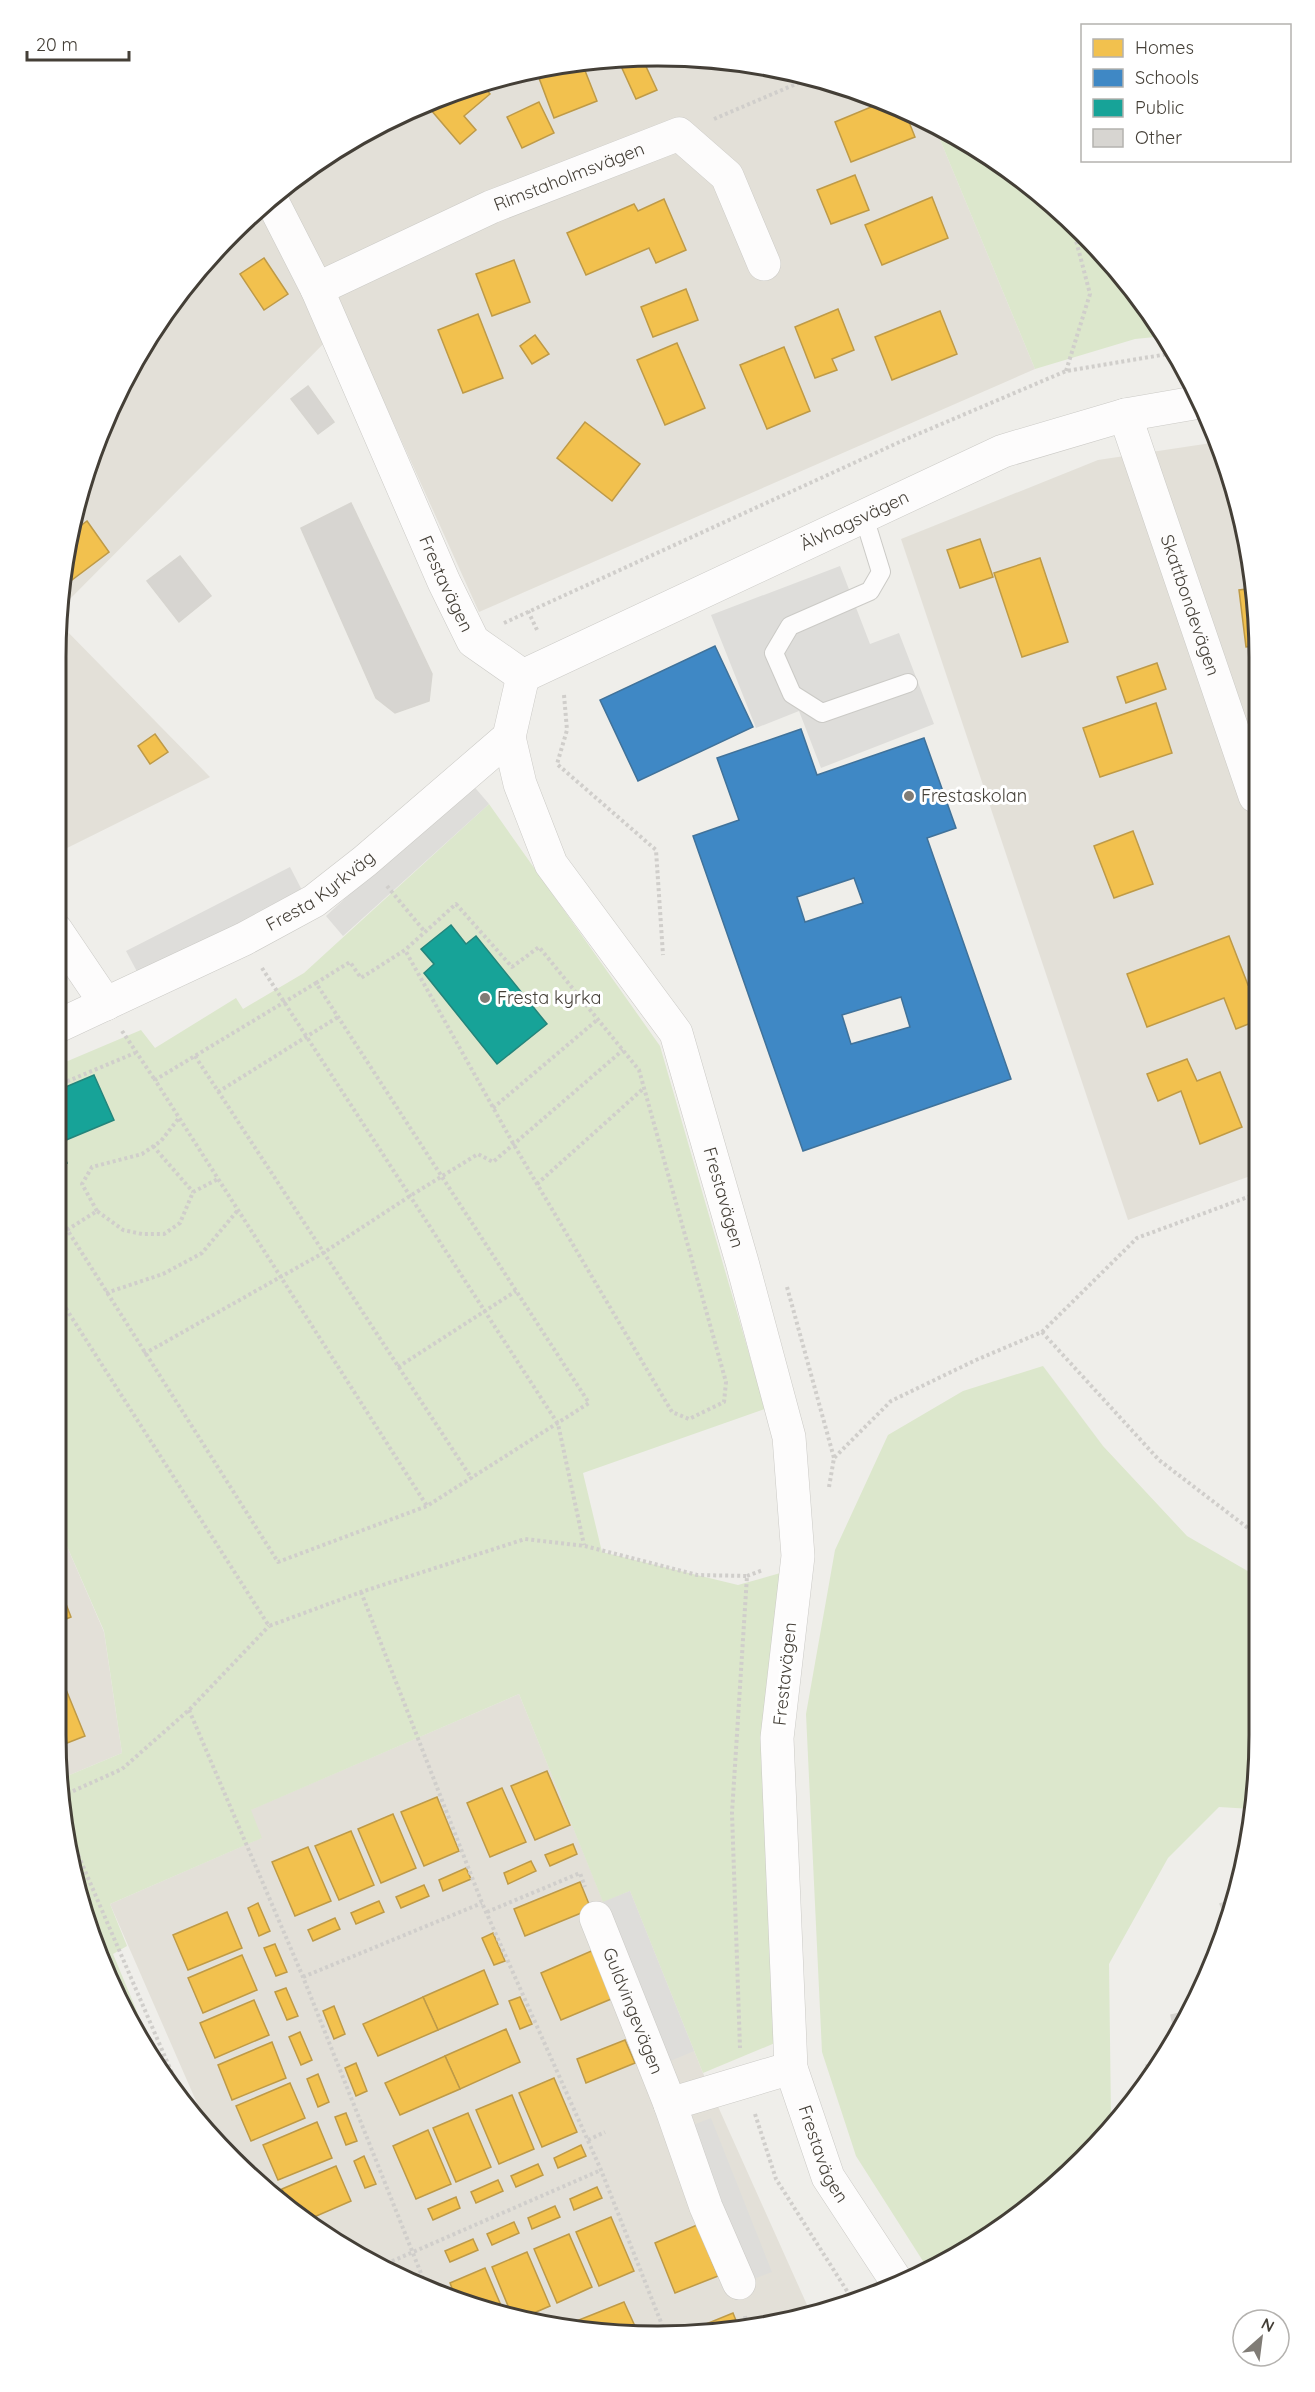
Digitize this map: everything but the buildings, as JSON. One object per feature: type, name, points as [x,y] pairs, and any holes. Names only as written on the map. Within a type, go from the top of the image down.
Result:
[{"type":"street","points":[[679,134],[727,176],[764,264]]},
{"type":"street","name":"Rimstaholmsvägen","points":[[317,289],[491,207],[679,134]]},
{"type":"street","name":"Frestavägen","points":[[275,206],[317,289],[444,582],[473,641],[523,676],[509,737],[520,784],[551,864],[676,1033],[742,1262],[789,1437],[798,1556],[777,1738],[791,2068],[828,2177],[894,2277]]},
{"type":"street","name":"Älvhagsvägen","points":[[523,676],[1003,451],[1125,415],[1191,403]]},
{"type":"street","name":"Skattbondevägen","points":[[1125,415],[1249,778]]},
{"type":"street","name":"Fresta Kyrkväg","points":[[66,1022],[244,939],[314,901],[365,861],[509,737]]},
{"type":"street","points":[[66,945],[106,1004]]},
{"type":"street","name":"Guldvingevägen","points":[[596,1918],[670,2104],[706,2206],[739,2283]]},
{"type":"street","points":[[670,2104],[791,2068]]},
{"type":"lane","points":[[864,517],[881,572],[870,591],[790,626],[774,653],[792,694],[822,713],[908,683]]},
{"type":"path","points":[[679,134],[798,83]]},
{"type":"path","points":[[1066,371],[1090,294],[1076,239]]},
{"type":"path","points":[[473,641],[504,622],[904,440],[1066,371],[1165,354]]},
{"type":"path","points":[[365,861],[425,932]]},
{"type":"path","points":[[155,1080],[350,962],[361,978],[405,950],[456,904],[512,967],[539,947],[639,1070],[726,1382],[724,1402],[689,1419],[672,1412],[514,1145],[405,950]]},
{"type":"path","points":[[244,939],[558,1424],[585,1546]]},
{"type":"path","points":[[97,1211],[67,1230],[278,1562],[427,1506],[589,1403],[316,983]]},
{"type":"path","points":[[106,1004],[135,1053],[155,1080],[427,1506]]},
{"type":"path","points":[[218,1092],[338,1017]]},
{"type":"path","points":[[493,1108],[597,1020]]},
{"type":"path","points":[[144,1354],[323,1253],[478,1154],[493,1162],[623,1050]]},
{"type":"path","points":[[66,1082],[135,1053]]},
{"type":"path","points":[[195,1056],[472,1479]]},
{"type":"path","points":[[537,1184],[644,1088]]},
{"type":"path","points":[[179,1118],[161,1141],[142,1154],[92,1167],[82,1184],[97,1211],[123,1230],[142,1234],[164,1234],[180,1222],[193,1192],[218,1179]]},
{"type":"path","points":[[153,1146],[193,1192]]},
{"type":"path","points":[[828,1493],[834,1458],[891,1401],[976,1360],[1042,1332],[1137,1238],[1249,1197]]},
{"type":"path","points":[[106,1293],[163,1274],[202,1253],[238,1210]]},
{"type":"path","points":[[398,1367],[516,1291]]},
{"type":"path","points":[[66,1309],[269,1626]]},
{"type":"path","points":[[1042,1332],[1159,1460],[1249,1529]]},
{"type":"path","points":[[69,1793],[122,1769],[189,1710],[269,1626],[361,1592],[525,1539],[585,1546],[697,1575],[747,1576],[732,1814],[739,2043],[745,2082],[776,2179],[849,2295]]},
{"type":"path","points":[[361,1592],[482,1903],[601,2170],[662,2326]]},
{"type":"path","points":[[189,1710],[303,1977],[422,2277]]},
{"type":"path","points":[[78,1855],[170,2069]]},
{"type":"path","points":[[487,1912],[580,1873]]},
{"type":"path","points":[[303,1977],[482,1903]]},
{"type":"path","points":[[588,2140],[605,2132]]},
{"type":"path","points":[[390,2262],[601,2170]]},
{"type":"shaded area","points":[[619,67],[696,67],[735,71],[773,77],[848,97],[884,111],[939,138],[1035,369],[479,612],[347,320],[69,600],[77,542],[86,504],[111,431],[145,362],[188,297],[213,267],[239,239],[297,188],[362,145],[431,111],[504,86],[542,77]]},
{"type":"shaded area","points":[[1209,443],[1229,504],[1238,542],[1248,619],[1249,1177],[1128,1220],[901,539],[1098,460]]},
{"type":"shaded area","points":[[840,566],[870,644],[899,633],[934,724],[821,768],[799,711],[756,728],[711,615]]},
{"type":"shaded area","points":[[67,631],[210,777],[66,849]]},
{"type":"shaded area","points":[[471,783],[489,804],[343,936],[326,916]]},
{"type":"shaded area","points":[[290,867],[305,896],[141,979],[126,951]]},
{"type":"shaded area","points":[[66,1544],[104,1632],[122,1753],[67,1776]]},
{"type":"shaded area","points":[[519,1694],[603,1901],[630,1891],[703,2073],[808,2307],[773,2315],[696,2325],[619,2325],[542,2315],[467,2295],[396,2265],[329,2226],[267,2179],[239,2153],[199,2109],[110,1904],[261,1838],[250,1810]]},
{"type":"shaded area","points":[[630,1891],[694,2051],[668,2062],[603,1902]]},
{"type":"shaded area","points":[[711,2118],[772,2272],[746,2282],[685,2128]]},
{"type":"green space","points":[[939,138],[1018,188],[1048,213],[1102,267],[1127,297],[1154,337],[1135,339],[1035,369]]},
{"type":"green space","points":[[489,804],[660,1046],[765,1409],[583,1473],[602,1552],[738,1585],[784,1572],[775,2043],[703,2073],[630,1891],[603,1902],[519,1694],[251,1810],[262,1838],[110,1904],[127,1946],[113,1954],[144,2027],[111,1961],[97,1925],[77,1850],[67,1776],[122,1753],[104,1631],[66,1544],[66,1062],[141,1030],[155,1048],[236,998],[243,1009],[304,973]]},
{"type":"green space","points":[[1043,1366],[1103,1446],[1187,1536],[1249,1572],[1248,1773],[1244,1809],[1219,1807],[1168,1858],[1109,1964],[1111,2114],[1076,2153],[1018,2204],[953,2247],[924,2262],[856,2156],[822,2052],[806,1714],[835,1550],[888,1435],[963,1391]]},
{"type":"place","name":"Frestaskolan","points":[[909,796]]},
{"type":"place","name":"Fresta kyrka","points":[[485,998]]}]
